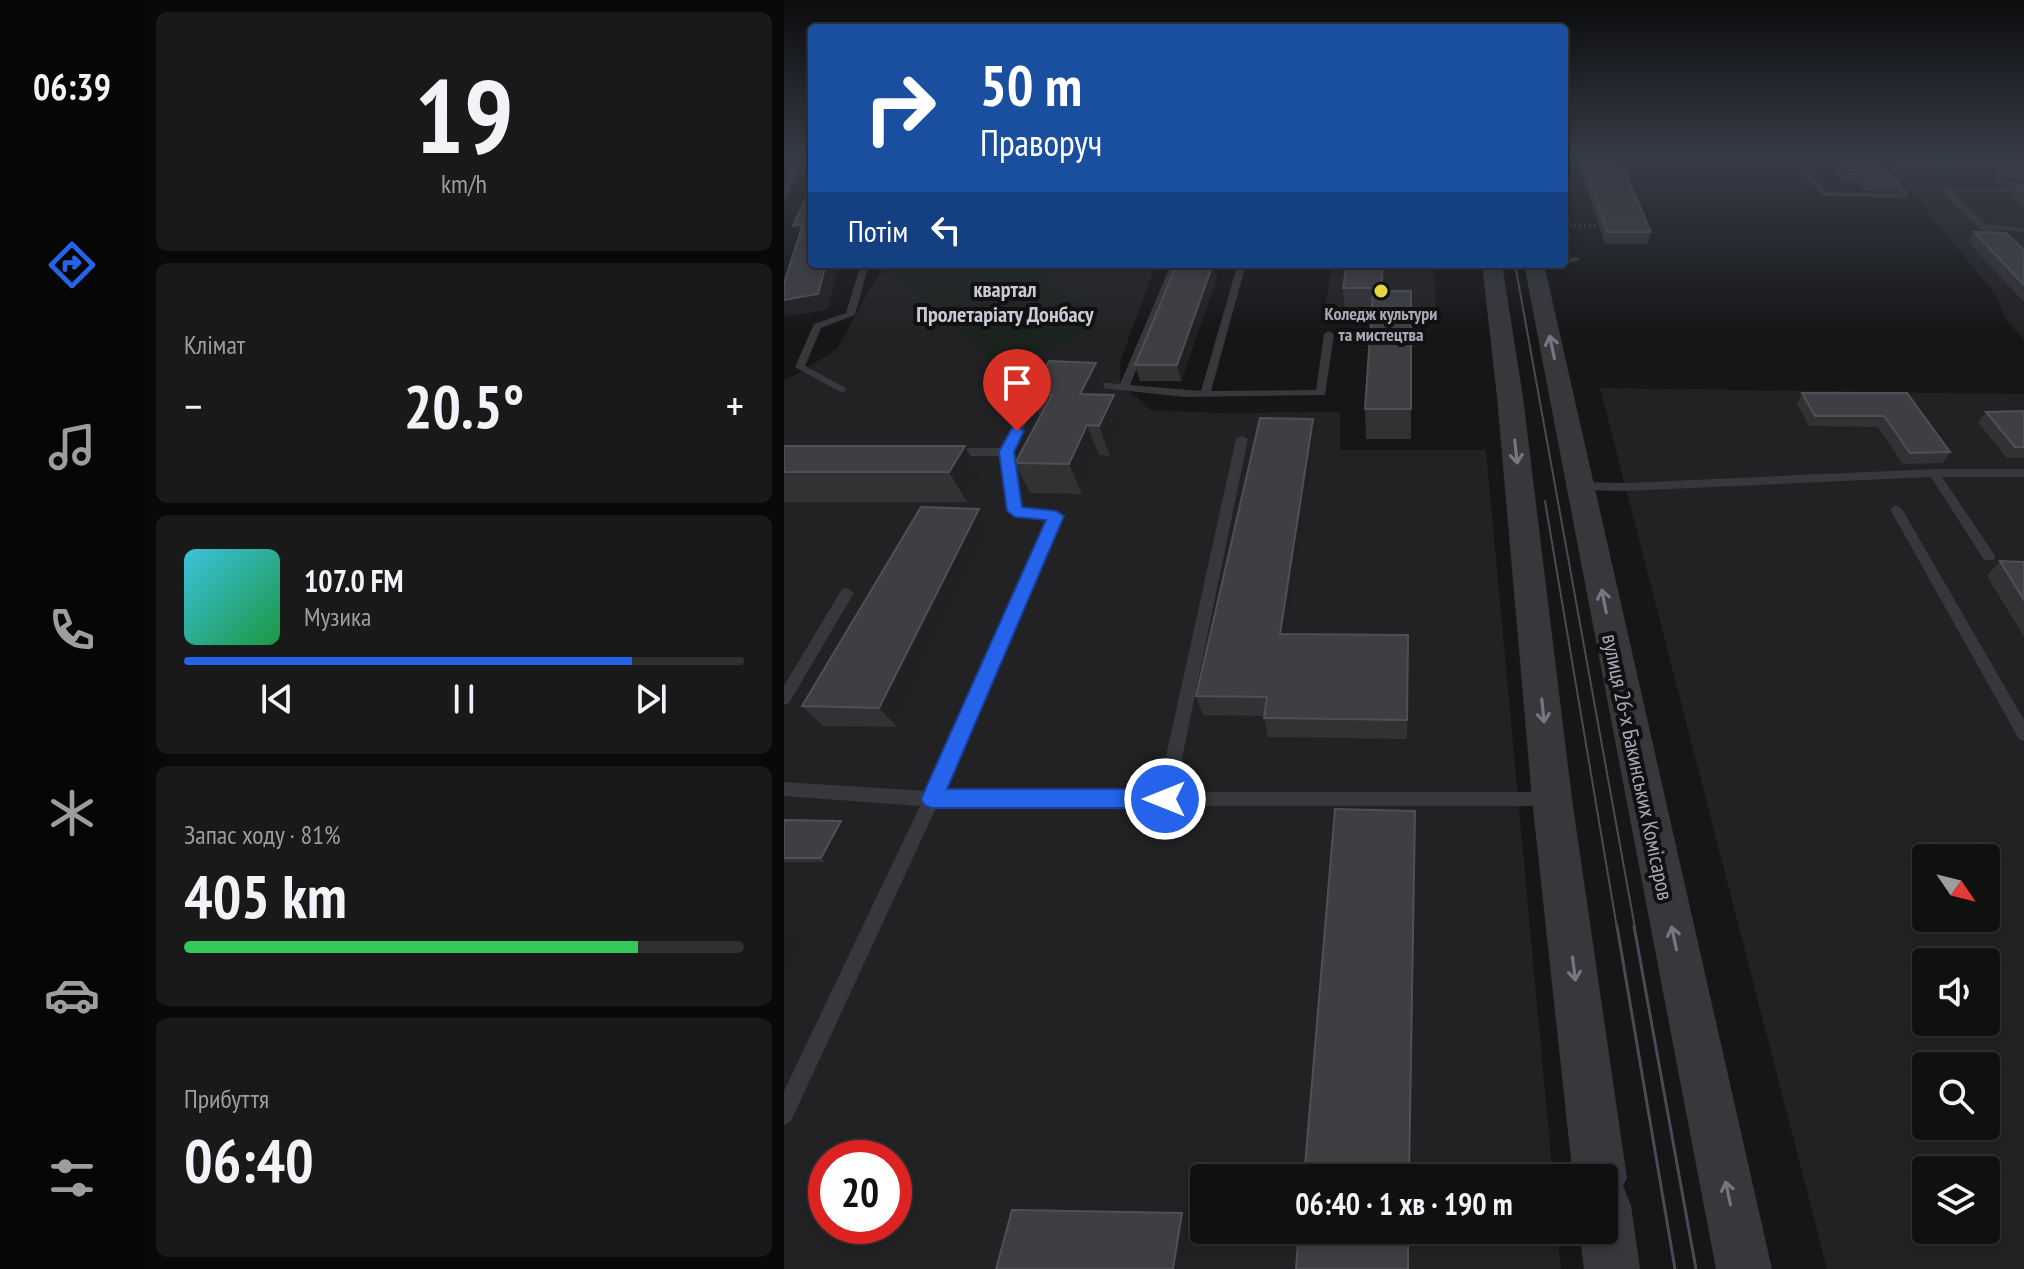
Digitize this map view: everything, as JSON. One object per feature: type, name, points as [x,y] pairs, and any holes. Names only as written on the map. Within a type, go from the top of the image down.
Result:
[{"type":"street","points":[[1493,268],[1510,397],[1552,799],[1598,1164]]},
{"type":"street","name":"вулиця 26-х Бакинських Комісаров","points":[[1535,268],[1744,1269]]},
{"type":"street","points":[[1609,1244],[1612,1269]]},
{"type":"lane","points":[[1971,215],[1996,238]]},
{"type":"lane","points":[[1983,226],[2024,230]]},
{"type":"lane","points":[[1568,261],[1576,260]]},
{"type":"lane","points":[[842,390],[800,367],[817,326],[850,315],[864,268]]},
{"type":"lane","points":[[1124,387],[1174,268]]},
{"type":"lane","points":[[1205,394],[1241,268]]},
{"type":"lane","points":[[1079,384],[1205,394],[1321,393],[1329,334]]},
{"type":"lane","points":[[784,1114],[932,799],[1056,516],[1015,511],[1006,452],[1038,390],[1050,382]]},
{"type":"lane","points":[[1165,799],[1242,439]]},
{"type":"lane","points":[[943,452],[1006,452]]},
{"type":"lane","points":[[1581,486],[1627,487],[1934,473],[2024,473]]},
{"type":"lane","points":[[1934,473],[1989,557]]},
{"type":"lane","points":[[1896,509],[2024,734]]},
{"type":"lane","points":[[784,699],[847,593]]},
{"type":"lane","points":[[784,789],[932,799],[1552,799]]},
{"type":"path","points":[[1568,225],[1598,226]]},
{"type":"shaded area","points":[[1930,215],[2024,215],[2024,340],[2006,320],[1996,295]]},
{"type":"shaded area","points":[[885,268],[1155,268],[1120,362],[1120,383],[1151,410],[1340,412],[1340,450],[1486,450],[1552,1164],[1190,1164],[1190,1244],[1558,1244],[1561,1269],[784,1269],[784,379],[837,349]]},
{"type":"shaded area","points":[[1033,268],[1095,314],[1074,336],[1048,350],[1019,357],[989,359],[897,280],[900,269]]},
{"type":"shaded area","name":"Коледж культури та мистецтва","points":[[1331,268],[1434,268],[1436,318],[1324,317]]},
{"type":"shaded area","points":[[1600,388],[2024,394],[2024,1269],[1827,1269]]},
{"type":"building","points":[[798,215],[808,215],[808,268],[825,268],[818,294],[784,300],[784,283],[803,224],[793,226]]},
{"type":"building","points":[[1601,215],[1644,215],[1651,232],[1607,232]]},
{"type":"building","points":[[1974,232],[2006,233],[2024,250],[2024,285]]},
{"type":"building","points":[[1175,268],[1212,268],[1177,365],[1135,365]]},
{"type":"building","points":[[1346,268],[1383,268],[1381,288],[1343,288]]},
{"type":"building","points":[[1373,291],[1411,291],[1411,409],[1365,409]]},
{"type":"building","points":[[1049,361],[1096,363],[1080,394],[1114,395],[1099,426],[1087,425],[1069,464],[1015,463],[1052,395],[1031,394]]},
{"type":"building","points":[[1802,393],[1907,393],[1950,452],[1910,453],[1884,416],[1815,416]]},
{"type":"building","points":[[2024,411],[2024,447],[2015,447],[1986,412]]},
{"type":"building","points":[[1260,418],[1313,419],[1280,634],[1408,635],[1407,720],[1264,718],[1267,697],[1196,696]]},
{"type":"building","points":[[784,446],[965,446],[949,472],[784,472]]},
{"type":"building","points":[[921,507],[979,509],[879,708],[802,706]]},
{"type":"building","points":[[2000,561],[2024,562],[2024,600]]},
{"type":"building","points":[[1335,809],[1415,811],[1409,1164],[1305,1164]]},
{"type":"building","points":[[784,820],[841,821],[821,858],[784,858]]},
{"type":"building","points":[[1012,1210],[1182,1213],[1173,1269],[996,1269]]},
{"type":"building","points":[[1298,1244],[1408,1244],[1408,1269],[1296,1269]]},
{"type":"tram line","points":[[1516,268],[1635,928]]},
{"type":"tram line","points":[[1545,501],[1617,928]]},
{"type":"tram line","points":[[1617,926],[1675,1269]]},
{"type":"tram line","points":[[1634,926],[1696,1269]]},
{"type":"place","name":"Коледж культури та мистецтва","points":[[1381,291]]},
{"type":"district","name":"квартал Пролетаріату Донбасу","points":[[1005,302]]},
{"type":"route","points":[[1017,431],[1006,452],[1015,511],[1056,516],[932,799],[1165,799]]}]
